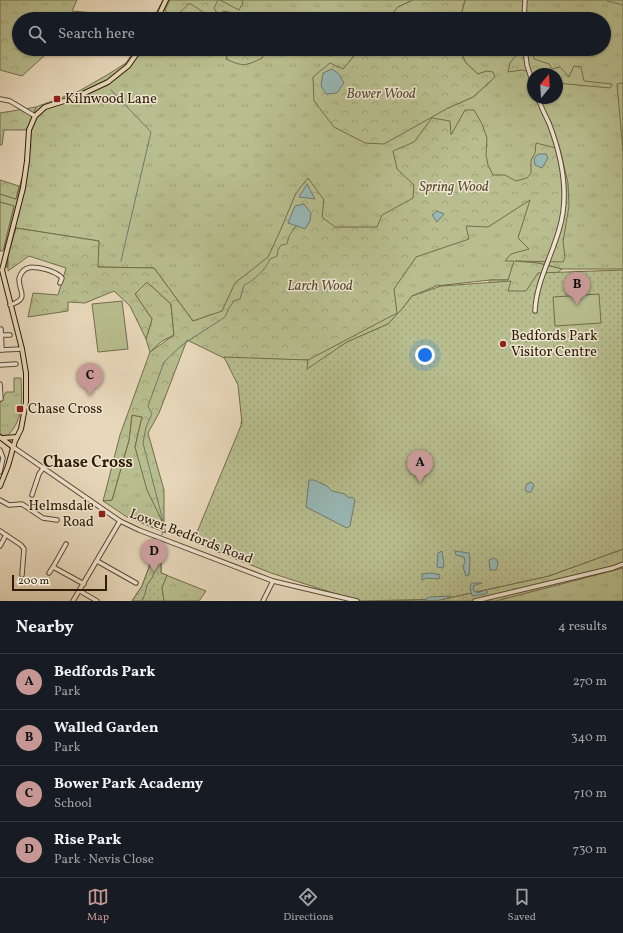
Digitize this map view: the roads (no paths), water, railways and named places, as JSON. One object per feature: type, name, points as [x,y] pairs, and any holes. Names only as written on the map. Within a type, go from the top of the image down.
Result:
[{"type":"main road","points":[[160,12],[166,0]]},
{"type":"main road","points":[[0,486],[22,423],[26,402],[26,373],[22,349],[2,270],[23,188],[27,161],[29,130],[35,116],[45,107],[74,98],[108,82],[128,66],[135,56]]},
{"type":"main road","points":[[1,437],[17,437]]},
{"type":"main road","points":[[1,437],[13,447]]},
{"type":"street","points":[[524,12],[525,0]]},
{"type":"street","points":[[526,56],[528,68]]},
{"type":"street","points":[[0,100],[10,101],[35,116]]},
{"type":"street","points":[[535,311],[535,300],[542,276],[551,256],[560,229],[564,210],[563,175],[554,140],[540,104]]},
{"type":"street","points":[[10,305],[19,301],[22,297],[23,293],[19,282],[20,276],[24,270],[30,267],[40,268],[59,274],[62,278],[60,283]]},
{"type":"street","points":[[1,329],[1,350],[22,349]]},
{"type":"street","points":[[2,335],[10,334]]},
{"type":"street","points":[[0,365],[16,364]]},
{"type":"street","points":[[0,384],[1,399]]},
{"type":"street","name":"Lower Bedfords Road","points":[[13,447],[120,521],[139,530],[273,581],[357,601]]},
{"type":"street","points":[[0,450],[3,458],[0,472]]},
{"type":"street","points":[[32,495],[39,474],[44,467]]},
{"type":"street","points":[[0,500],[9,505],[22,504],[38,517],[54,521]]},
{"type":"street","points":[[74,601],[120,521]]},
{"type":"street","points":[[0,531],[24,550],[22,575]]},
{"type":"street","points":[[0,546],[6,535]]},
{"type":"street","points":[[49,573],[66,544]]},
{"type":"street","points":[[97,561],[136,583]]},
{"type":"street","points":[[475,601],[613,568],[623,564]]},
{"type":"street","points":[[53,567],[84,584]]},
{"type":"street","points":[[263,601],[273,581]]},
{"type":"street","points":[[80,591],[97,601]]},
{"type":"water","points":[[332,69],[339,74],[344,83],[337,93],[326,94],[321,86],[323,73]]},
{"type":"water","points":[[538,154],[546,154],[548,158],[542,168],[535,165],[534,159]]},
{"type":"water","points":[[307,184],[315,199],[299,197]]},
{"type":"water","points":[[304,204],[311,213],[310,221],[305,229],[288,223],[295,206]]},
{"type":"water","points":[[437,211],[444,214],[437,222],[432,215]]},
{"type":"water","points":[[309,480],[314,480],[327,486],[332,491],[345,494],[349,498],[352,497],[355,500],[350,526],[347,528],[306,507]]},
{"type":"water","points":[[531,482],[534,485],[531,492],[527,492],[525,489],[527,484]]},
{"type":"water","points":[[442,551],[444,564],[443,568],[437,567],[438,553]]},
{"type":"water","points":[[455,551],[469,553],[469,575],[466,576],[463,567],[465,562],[464,557],[456,555]]},
{"type":"water","points":[[494,558],[497,560],[498,564],[496,570],[490,570],[489,560]]},
{"type":"water","points":[[432,573],[440,575],[439,579],[426,578],[422,580],[422,574]]},
{"type":"water","points":[[472,583],[482,583],[473,586],[474,591],[478,593],[485,590],[488,592],[486,594],[472,596],[470,586]]},
{"type":"water","points":[[451,596],[445,599],[424,600],[430,597]]},
{"type":"waterway","points":[[607,1],[623,5]]},
{"type":"waterway","points":[[111,90],[151,132],[121,261]]},
{"type":"waterway","points":[[162,535],[164,525],[143,443],[146,427],[152,414],[148,406],[164,362],[182,345],[225,317],[234,301],[240,299],[244,285],[252,281],[266,267],[270,259],[277,256],[281,245],[287,244],[289,236],[296,226]]},
{"type":"waterway","points":[[142,601],[147,585],[152,578],[159,558],[161,542]]},
{"type":"place","name":"Kilnwood Lane","points":[[57,99]]},
{"type":"place","name":"Walled Garden","points":[[577,305]]},
{"type":"place","name":"Bedfords Park Visitor Centre","points":[[503,344]]},
{"type":"place","name":"Bower Park Academy","points":[[90,396]]},
{"type":"place","name":"Chase Cross","points":[[20,409]]},
{"type":"place","name":"Bedfords Park","points":[[420,483]]},
{"type":"place","name":"Helmsdale Road","points":[[102,514]]},
{"type":"place","name":"Rise Park","points":[[154,572]]},
{"type":"district","name":"Chase Cross","points":[[88,463]]},
{"type":"park label","name":"Bower Wood","points":[[381,94]]},
{"type":"park label","name":"Spring Wood","points":[[454,187]]},
{"type":"park label","name":"Larch Wood","points":[[320,286]]}]
